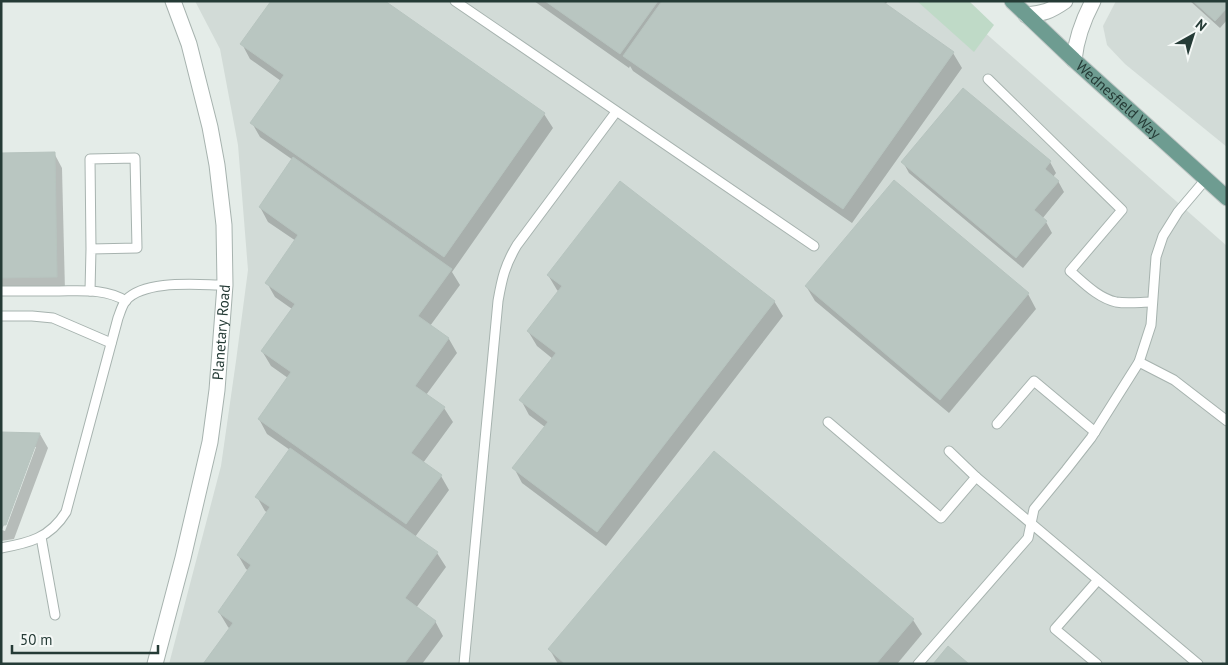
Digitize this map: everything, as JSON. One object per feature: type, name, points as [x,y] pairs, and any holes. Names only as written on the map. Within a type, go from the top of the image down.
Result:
[{"type":"main road","name":"Wednesfield Way","points":[[1012,1],[1074,60],[1227,198]]},
{"type":"street","name":"Planetary Road","points":[[154,664],[183,558],[210,442],[217,390],[225,285],[224,225],[217,165],[210,127],[189,44],[173,1]]},
{"type":"street","points":[[1026,15],[1042,14],[1065,1]]},
{"type":"street","points":[[1074,60],[1081,28],[1093,1]]},
{"type":"lane","points":[[455,1],[814,246]]},
{"type":"lane","points":[[988,79],[1122,210],[1070,271],[1099,295],[1107,299],[1128,303],[1152,302]]},
{"type":"lane","points":[[464,664],[498,301],[503,277],[509,259],[517,245],[616,112]]},
{"type":"lane","points":[[90,291],[90,159],[135,158],[137,248],[91,250]]},
{"type":"lane","points":[[918,664],[1028,538],[1034,509],[1095,432],[1139,362],[1151,325],[1156,257],[1163,236],[1178,212],[1206,179]]},
{"type":"lane","points":[[1,548],[26,543],[41,537],[60,522],[66,512],[118,318],[126,301],[145,289],[160,286],[225,285]]},
{"type":"lane","points":[[1,291],[90,291],[109,293],[119,296],[126,301]]},
{"type":"lane","points":[[1,316],[53,318],[111,343]]},
{"type":"lane","points":[[1139,362],[1174,380],[1227,422]]},
{"type":"lane","points":[[996,424],[1034,381],[1095,432]]},
{"type":"lane","points":[[828,422],[941,518],[976,477]]},
{"type":"lane","points":[[949,451],[976,477],[1198,664]]},
{"type":"lane","points":[[41,537],[54,615]]},
{"type":"lane","points":[[1097,664],[1055,629],[1098,580]]},
{"type":"shaded area","points":[[195,1],[949,1],[1227,246],[1227,664],[169,664],[221,466],[248,270],[238,145],[220,49]]},
{"type":"shaded area","points":[[1116,1],[1227,1],[1227,147],[1125,64],[1107,45],[1103,26]]},
{"type":"green space","points":[[917,1],[969,1],[994,25],[974,52]]},
{"type":"building","points":[[271,1],[385,1],[545,113],[444,257],[250,123],[284,75],[240,44]]},
{"type":"building","points":[[545,1],[658,1],[620,54]]},
{"type":"building","points":[[662,1],[882,1],[954,52],[843,209],[623,56]]},
{"type":"building","points":[[1193,1],[1227,1],[1227,8],[1215,21]]},
{"type":"building","points":[[963,88],[1051,161],[1045,169],[1059,181],[1034,210],[1047,221],[1016,258],[901,162]]},
{"type":"building","points":[[55,152],[57,277],[1,278],[1,153]]},
{"type":"building","points":[[293,157],[452,269],[418,316],[449,338],[415,386],[445,407],[411,453],[442,475],[406,524],[258,419],[291,372],[261,351],[295,304],[265,283],[298,235],[259,207]]},
{"type":"building","points":[[894,180],[1029,293],[940,400],[805,286]]},
{"type":"building","points":[[620,181],[775,301],[597,532],[512,468],[548,422],[519,400],[556,353],[527,331],[562,286],[547,275]]},
{"type":"building","points":[[1,432],[40,433],[6,525],[1,525]]},
{"type":"building","points":[[290,448],[438,552],[405,598],[436,621],[404,664],[203,664],[233,623],[218,612],[251,565],[237,555],[270,507],[255,497]]},
{"type":"building","points":[[714,451],[914,619],[876,664],[565,664],[548,649]]},
{"type":"building","points":[[948,646],[969,664],[933,664]]}]
